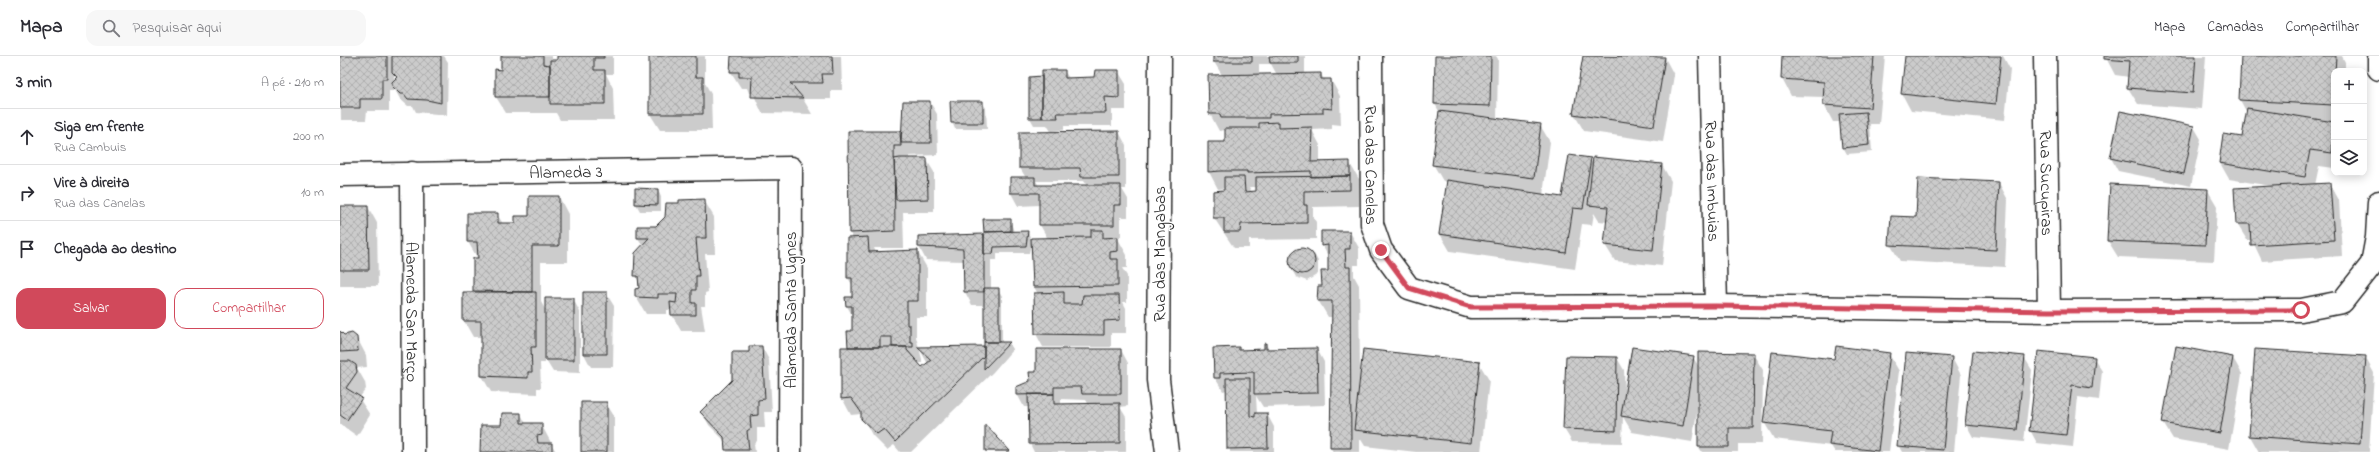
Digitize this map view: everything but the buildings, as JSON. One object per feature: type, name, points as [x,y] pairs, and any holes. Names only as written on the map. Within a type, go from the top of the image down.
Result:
[{"type":"street","name":"Rua das Mangabas","points":[[1160,56],[1158,380],[1167,452]]},
{"type":"street","name":"Rua das Canelas","points":[[1371,56],[1372,224],[1381,250],[1409,288],[1471,307],[1716,306]]},
{"type":"street","name":"Rua das Imbuias","points":[[1710,56],[1716,306]]},
{"type":"street","name":"Rua Sucupiras","points":[[2045,56],[2049,311]]},
{"type":"street","points":[[2379,58],[2379,69]]},
{"type":"street","name":"Alameda 3","points":[[340,175],[791,168]]},
{"type":"street","name":"Alameda Santa Ugnes","points":[[790,452],[791,168]]},
{"type":"street","name":"Alameda San Março","points":[[410,449],[412,173]]},
{"type":"street","points":[[1716,306],[2049,311],[2301,310],[2342,302],[2372,264],[2377,237],[2379,202]]},
{"type":"route","points":[[1381,250],[1409,288],[1471,307],[1716,306],[2049,311],[2301,310]]}]
